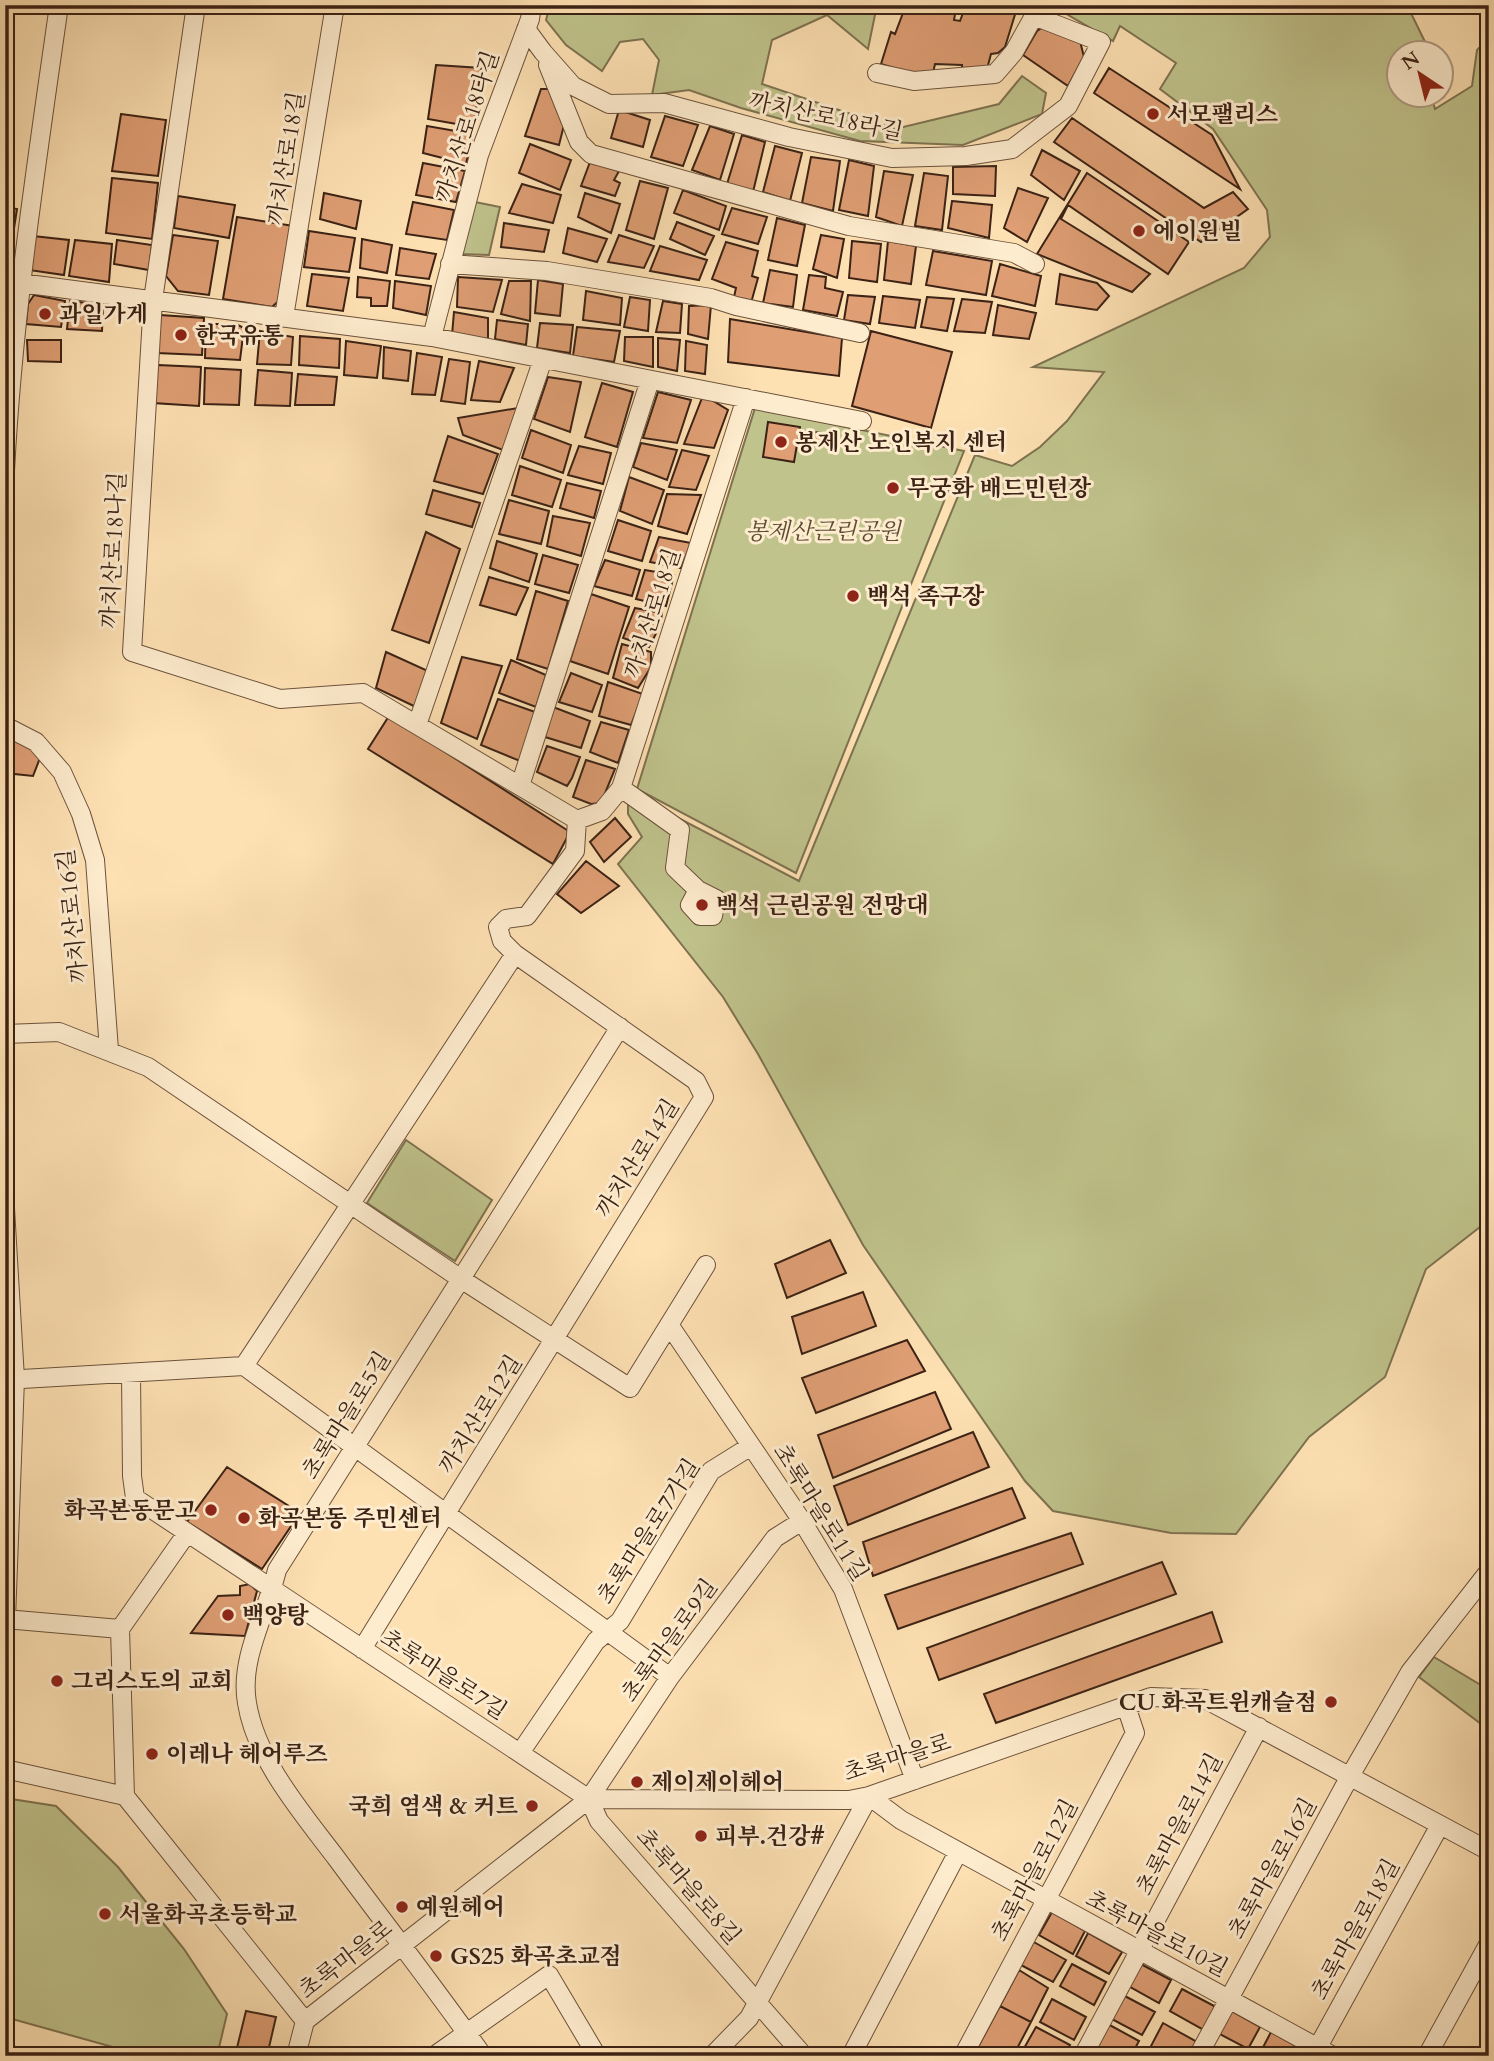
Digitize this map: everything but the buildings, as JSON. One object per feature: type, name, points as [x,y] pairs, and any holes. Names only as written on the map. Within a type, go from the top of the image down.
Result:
[{"type":"street","points":[[5,471],[13,282],[59,5]]},
{"type":"street","points":[[153,300],[196,5]]},
{"type":"street","name":"까치산로18길","points":[[284,317],[335,5]]},
{"type":"street","name":"까치산로18다길","points":[[432,337],[479,155],[526,29],[532,5]]},
{"type":"street","name":"까치산로18라길","points":[[526,29],[542,52],[573,86],[609,104],[664,103],[789,137],[892,158],[967,156],[1012,149],[1068,106],[1101,42],[1034,16],[1014,52],[995,74],[914,81],[877,73]]},
{"type":"street","name":"까치산로18라길","points":[[542,52],[579,142],[591,154],[849,226],[1014,253],[1035,264]]},
{"type":"street","points":[[450,264],[547,271],[711,298],[860,333]]},
{"type":"street","points":[[13,282],[432,337],[862,421]]},
{"type":"street","name":"까치산로18나길","points":[[153,300],[132,653],[281,699],[363,693],[577,820]]},
{"type":"street","points":[[417,725],[543,359]]},
{"type":"street","points":[[520,786],[650,380]]},
{"type":"street","name":"까치산로18길","points":[[577,820],[602,811],[621,788],[746,398]]},
{"type":"street","name":"까치산로16길","points":[[5,726],[36,742],[62,772],[81,814],[95,860],[109,1050]]},
{"type":"street","points":[[621,788],[680,830],[675,868],[698,890]]},
{"type":"street","name":"까치산로14길","points":[[555,1340],[704,1097],[696,1081],[515,954],[502,942],[499,927],[506,919],[527,916],[575,851],[577,820]]},
{"type":"street","points":[[10,1380],[244,1366],[515,954]]},
{"type":"street","points":[[461,1279],[620,1027]]},
{"type":"street","points":[[5,1034],[59,1032],[148,1067],[461,1279],[630,1388],[706,1265]]},
{"type":"street","points":[[5,1208],[10,1380],[6,1619],[120,1629]]},
{"type":"street","name":"초록마을로5길","points":[[461,1279],[277,1570],[248,1653],[246,1702],[258,1741],[287,1792],[482,2056]]},
{"type":"street","name":"초록마을로11길","points":[[670,1326],[802,1521],[843,1589],[915,1780]]},
{"type":"street","name":"까치산로12길","points":[[362,1649],[555,1340]]},
{"type":"street","name":"까치산로12길","points":[[244,1366],[670,1677]]},
{"type":"street","points":[[131,1373],[132,1476],[135,1498],[272,1589]]},
{"type":"street","name":"초록마을로7가길","points":[[520,1753],[596,1641],[609,1633],[620,1621],[711,1471],[751,1446]]},
{"type":"street","name":"초록마을로9길","points":[[589,1799],[670,1677],[775,1538],[802,1521]]},
{"type":"street","points":[[5,1769],[125,1796],[120,1629],[187,1532]]},
{"type":"street","name":"초록마을로16길","points":[[1198,2056],[1410,1671],[1489,1571]]},
{"type":"street","name":"초록마을로7길","points":[[272,1589],[589,1799]]},
{"type":"street","name":"초록마을로","points":[[296,2056],[305,2021],[589,1799],[849,1800],[869,1796],[1151,1697],[1205,1699],[1489,1851]]},
{"type":"street","name":"초록마을로12길","points":[[963,2056],[1135,1733],[1126,1706]]},
{"type":"street","name":"초록마을로14길","points":[[1083,2056],[1259,1727]]},
{"type":"street","name":"초록마을로","points":[[125,1796],[305,2021]]},
{"type":"street","points":[[712,2056],[749,2018],[869,1796]]},
{"type":"street","name":"초록마을로10길","points":[[869,1796],[901,1821],[1321,2053]]},
{"type":"street","name":"초록마을로8길","points":[[589,1799],[599,1821],[804,2056]]},
{"type":"street","name":"초록마을로18길","points":[[1321,2053],[1440,1825]]},
{"type":"street","points":[[851,2056],[958,1852]]},
{"type":"street","points":[[1427,2056],[1489,1943]]},
{"type":"street","points":[[433,2056],[549,1975],[597,2056]]},
{"type":"green space","points":[[550,5],[877,5],[868,49],[827,15],[772,40],[762,84],[895,129],[999,104],[1022,76],[1046,93],[1042,114],[963,145],[860,141],[741,108],[689,90],[652,95],[659,60],[643,39],[620,42],[602,71],[566,45],[546,20]]},
{"type":"green space","points":[[1051,5],[1407,5],[1423,38],[1386,38],[1386,108],[1456,108],[1456,96],[1472,86],[1477,50],[1489,38],[1489,860],[1486,863],[1489,867],[1489,1220],[1426,1269],[1385,1377],[1309,1437],[1236,1534],[1171,1533],[1053,1511],[1025,1481],[863,1245],[758,1054],[723,997],[618,864],[642,837],[628,814],[628,805],[638,797],[799,881],[975,455],[1012,466],[1040,447],[1067,421],[1104,372],[1033,367],[1244,268],[1270,237],[1267,210],[1213,129],[1160,89],[1176,63],[1120,26],[1113,41]]},
{"type":"green space","points":[[475,202],[500,207],[489,255],[460,254]]},
{"type":"green space","name":"봉제산근린공원","points":[[755,408],[964,451],[796,873],[637,789]]},
{"type":"green space","points":[[406,1140],[492,1200],[455,1261],[367,1203]]},
{"type":"green space","points":[[1434,1657],[1489,1690],[1489,1730],[1419,1677]]},
{"type":"green space","name":"서울화곡초등학교","points":[[5,1798],[56,1806],[118,1867],[184,1949],[227,2014],[217,2056],[145,2056],[5,2017]]},
{"type":"place","name":"서모팰리스","points":[[1153,114]]},
{"type":"place","name":"에이원빌","points":[[1139,231]]},
{"type":"place","name":"과일가게","points":[[45,314]]},
{"type":"place","name":"한국유통","points":[[181,335]]},
{"type":"place","name":"봉제산 노인복지 센터","points":[[781,442]]},
{"type":"place","name":"무궁화 배드민턴장","points":[[893,488]]},
{"type":"place","name":"백석 족구장","points":[[853,596]]},
{"type":"place","name":"백석 근린공원 전망대","points":[[702,905]]},
{"type":"place","name":"화곡본동문고","points":[[211,1510]]},
{"type":"place","name":"화곡본동 주민센터","points":[[244,1518]]},
{"type":"place","name":"백양탕","points":[[228,1615]]},
{"type":"place","name":"그리스도의 교회","points":[[57,1681]]},
{"type":"place","name":"CU 화곡트윈캐슬점","points":[[1331,1702]]},
{"type":"place","name":"이레나 헤어루즈","points":[[152,1754]]},
{"type":"place","name":"제이제이헤어","points":[[637,1782]]},
{"type":"place","name":"국희 염색 & 커트","points":[[532,1806]]},
{"type":"place","name":"피부.건강#","points":[[701,1836]]},
{"type":"place","name":"예원헤어","points":[[402,1907]]},
{"type":"place","name":"서울화곡초등학교","points":[[105,1914]]},
{"type":"place","name":"GS25 화곡초교점","points":[[436,1956]]}]
